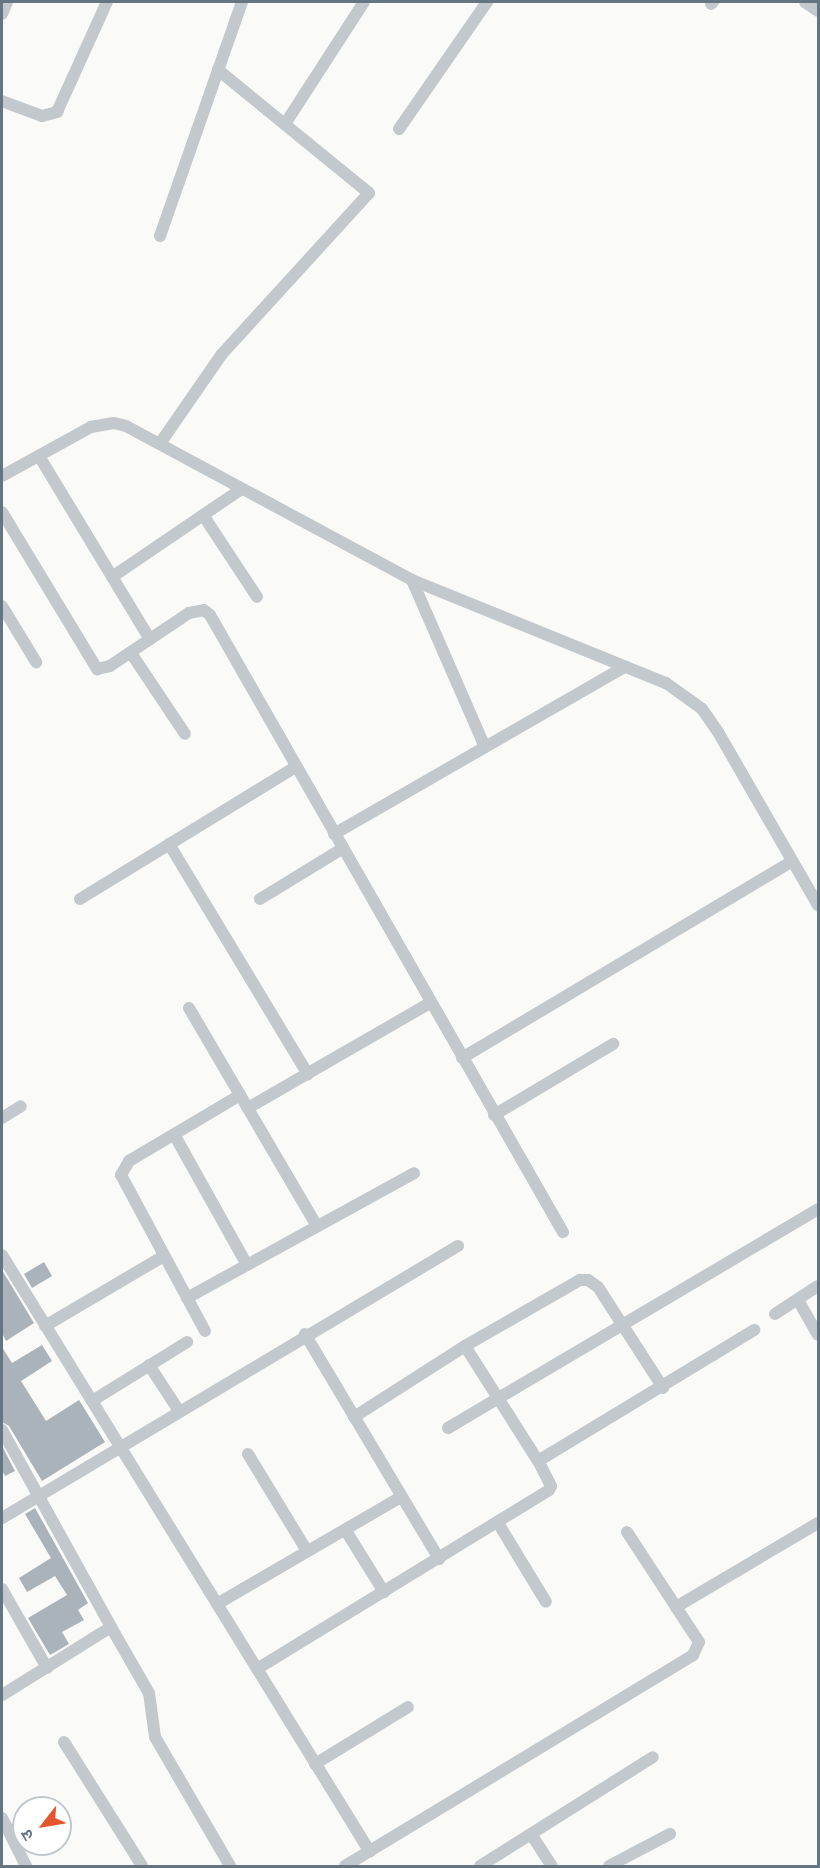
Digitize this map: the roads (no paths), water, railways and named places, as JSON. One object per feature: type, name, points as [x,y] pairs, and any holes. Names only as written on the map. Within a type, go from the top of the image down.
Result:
[{"type":"street","points":[[2,14],[7,2]]},
{"type":"street","points":[[2,101],[42,117],[57,112],[107,2]]},
{"type":"street","points":[[160,236],[242,2]]},
{"type":"street","points":[[285,124],[364,2]]},
{"type":"street","points":[[399,129],[487,2]]},
{"type":"street","points":[[805,2],[819,11]]},
{"type":"street","points":[[161,442],[222,354],[369,193],[218,70]]},
{"type":"street","points":[[2,476],[91,427],[114,423],[161,442],[240,490],[412,580],[666,683],[702,709],[819,904]]},
{"type":"street","points":[[39,456],[150,639]]},
{"type":"street","points":[[112,577],[240,490]]},
{"type":"street","points":[[2,512],[97,669],[110,666],[189,613],[204,609],[563,1232]]},
{"type":"street","points":[[203,515],[257,597]]},
{"type":"street","points":[[412,580],[485,747]]},
{"type":"street","points":[[2,606],[36,662]]},
{"type":"street","points":[[131,653],[184,734]]},
{"type":"street","points":[[334,834],[625,667]]},
{"type":"street","points":[[80,899],[295,767]]},
{"type":"street","points":[[169,844],[308,1074]]},
{"type":"street","points":[[260,899],[342,849]]},
{"type":"street","points":[[462,1058],[792,861]]},
{"type":"street","points":[[248,1108],[430,1003]]},
{"type":"street","points":[[189,1008],[317,1226]]},
{"type":"street","points":[[494,1115],[613,1044]]},
{"type":"street","points":[[205,1331],[122,1175],[129,1161],[175,1136],[240,1095]]},
{"type":"street","points":[[2,1118],[21,1106]]},
{"type":"street","points":[[175,1136],[246,1263]]},
{"type":"street","points":[[187,1298],[246,1263],[414,1173]]},
{"type":"street","points":[[448,1428],[497,1395],[622,1325],[819,1209]]},
{"type":"street","points":[[2,1518],[305,1334],[458,1246]]},
{"type":"street","points":[[2,1255],[370,1852]]},
{"type":"street","points":[[45,1326],[164,1256]]},
{"type":"street","points":[[354,1417],[465,1346],[580,1280],[588,1280],[598,1287],[663,1388]]},
{"type":"street","points":[[775,1314],[819,1286]]},
{"type":"street","points":[[798,1300],[819,1335]]},
{"type":"street","points":[[538,1461],[663,1388],[754,1329]]},
{"type":"street","points":[[305,1334],[439,1559]]},
{"type":"street","points":[[92,1401],[187,1341]]},
{"type":"street","points":[[257,1669],[549,1490],[549,1482],[538,1461],[465,1346]]},
{"type":"street","points":[[149,1365],[179,1411]]},
{"type":"street","points":[[2,1430],[149,1693],[155,1737],[230,1866]]},
{"type":"street","points":[[248,1454],[307,1551]]},
{"type":"street","points":[[217,1604],[401,1497]]},
{"type":"street","points":[[498,1523],[546,1602]]},
{"type":"street","points":[[676,1607],[819,1523]]},
{"type":"street","points":[[346,1531],[384,1592]]},
{"type":"street","points":[[345,1866],[693,1655],[699,1642],[627,1532]]},
{"type":"street","points":[[2,1589],[47,1668]]},
{"type":"street","points":[[2,1695],[111,1627]]},
{"type":"street","points":[[315,1764],[408,1707]]},
{"type":"street","points":[[64,1742],[142,1866]]},
{"type":"street","points":[[480,1866],[653,1757]]},
{"type":"street","points":[[2,1818],[26,1866]]},
{"type":"street","points":[[531,1834],[552,1866]]},
{"type":"street","points":[[609,1866],[670,1834]]}]
